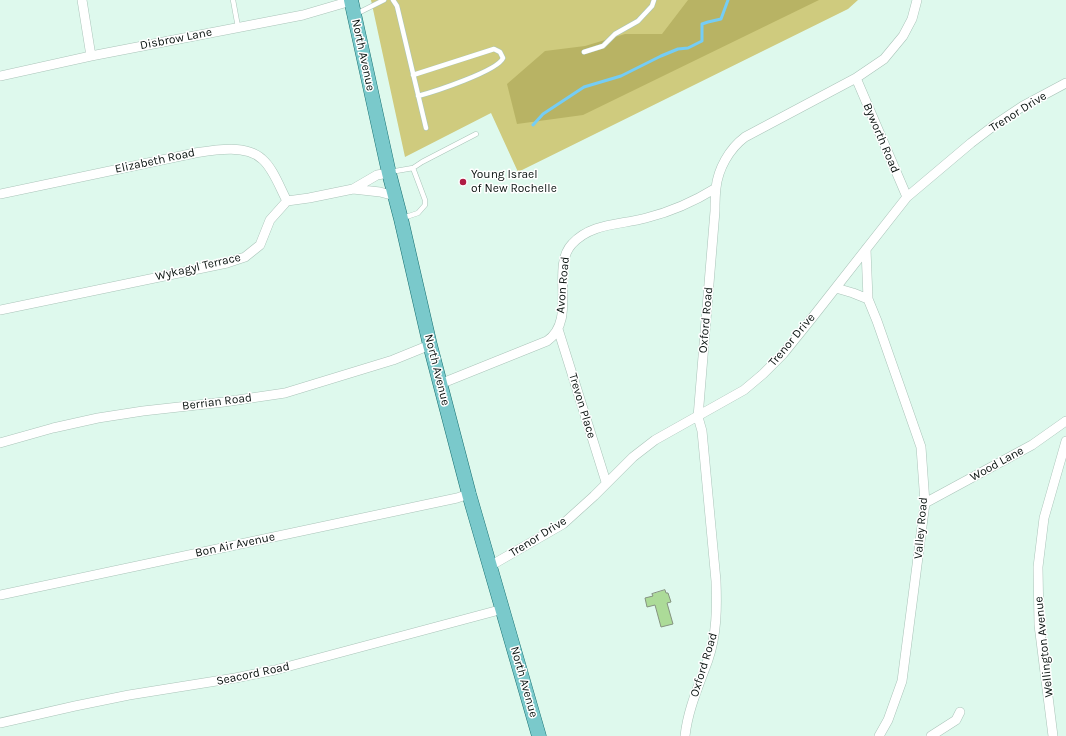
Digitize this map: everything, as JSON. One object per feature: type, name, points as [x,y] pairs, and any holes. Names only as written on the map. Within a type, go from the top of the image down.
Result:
[{"type":"main road","name":"North Avenue","points":[[352,5],[394,196],[401,219],[430,345],[469,494],[539,736]]},
{"type":"street","points":[[82,0],[91,56]]},
{"type":"street","name":"Oxford Road","points":[[685,736],[695,694],[713,642],[717,603],[702,431],[698,416],[716,188],[724,161],[737,143],[745,137],[856,78],[884,59],[904,36],[912,19],[917,0]]},
{"type":"street","name":"Disbrow Lane","points":[[0,76],[91,56],[352,5]]},
{"type":"street","name":"Byworth Road","points":[[856,78],[907,197]]},
{"type":"street","name":"Trenor Drive","points":[[490,566],[562,524],[594,496],[606,482],[633,457],[655,440],[744,390],[763,374],[782,354],[907,197],[996,124],[1022,106],[1066,83]]},
{"type":"street","name":"Elizabeth Road","points":[[0,194],[195,153],[237,150],[251,152],[262,158],[278,181],[287,201]]},
{"type":"street","points":[[353,189],[377,175],[389,172]]},
{"type":"street","name":"Avon Road","points":[[440,384],[553,337],[558,329],[562,310],[566,251],[581,235],[594,228],[646,218],[662,213],[700,197],[716,188]]},
{"type":"street","points":[[287,201],[353,189],[380,192],[394,196]]},
{"type":"street","name":"Wykagyl Terrace","points":[[0,310],[227,263],[245,257],[260,245],[270,220],[287,201]]},
{"type":"street","name":"Valley Road","points":[[866,249],[868,299],[921,447],[925,503],[902,680],[888,720],[879,736]]},
{"type":"street","points":[[836,288],[868,299]]},
{"type":"street","name":"Trevon Place","points":[[558,329],[606,482]]},
{"type":"street","name":"Berrian Road","points":[[0,443],[53,428],[98,418],[143,411],[224,402],[285,392],[393,360],[430,345]]},
{"type":"street","name":"Wood Lane","points":[[925,503],[1032,445],[1066,422]]},
{"type":"street","name":"Wellington Avenue","points":[[1053,736],[1039,625],[1038,567],[1044,518],[1066,441]]},
{"type":"street","name":"Bon Air Avenue","points":[[0,595],[457,498],[469,494]]},
{"type":"street","name":"Seacord Road","points":[[0,723],[129,695],[275,670],[503,609]]},
{"type":"street","points":[[931,736],[956,720],[960,712]]},
{"type":"lane","points":[[232,0],[238,27]]},
{"type":"lane","points":[[352,5],[384,0]]},
{"type":"lane","points":[[393,0],[397,6],[426,128]]},
{"type":"lane","points":[[584,52],[603,46],[615,34],[638,22],[652,6],[654,0]]},
{"type":"lane","points":[[413,75],[494,49],[500,52],[503,58],[502,61],[467,79],[442,89],[418,96]]},
{"type":"lane","points":[[389,172],[413,168],[476,134]]},
{"type":"lane","points":[[401,219],[418,213],[425,205],[425,200],[413,168]]},
{"type":"shaded area","points":[[371,0],[858,0],[848,9],[518,172],[491,113],[405,157]]},
{"type":"shaded area","points":[[688,0],[819,0],[583,115],[517,124],[507,84],[545,51],[585,46],[625,34],[662,34]]},
{"type":"building","points":[[665,590],[666,593],[668,593],[671,602],[667,603],[673,624],[661,627],[655,605],[647,607],[645,598]]},
{"type":"waterway","points":[[533,125],[543,114],[584,87],[621,76],[661,56],[678,49],[688,48],[702,41],[702,24],[721,19],[728,0]]},
{"type":"place","name":"Young Israel of New Rochelle","points":[[463,182]]}]
